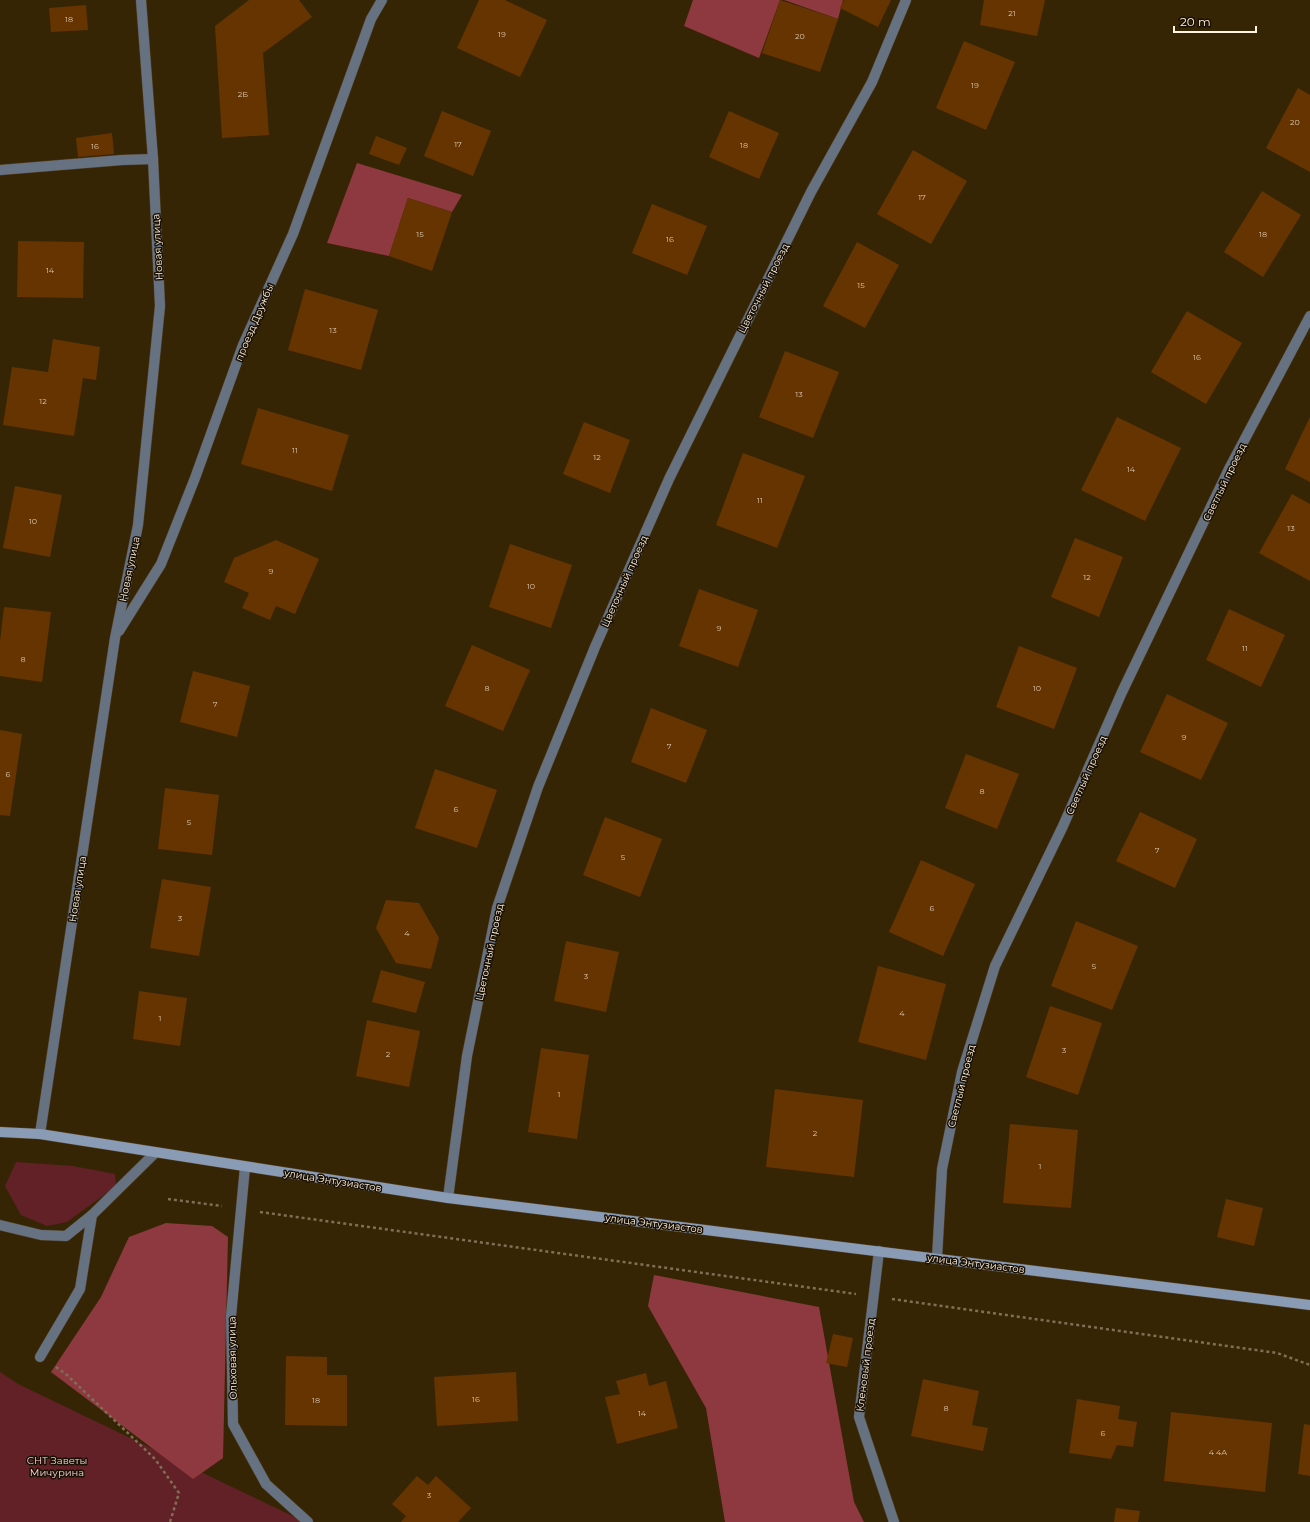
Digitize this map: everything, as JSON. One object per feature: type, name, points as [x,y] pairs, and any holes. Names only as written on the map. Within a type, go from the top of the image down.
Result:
[{"type":"street","name":"Новая улица","points":[[40,1134],[115,638],[138,525],[160,306],[153,160],[141,0]]},
{"type":"street","name":"проезд Дружбы","points":[[115,638],[161,564],[195,478],[243,345],[293,234],[371,20],[382,0]]},
{"type":"street","name":"Цветочный проезд","points":[[448,1198],[467,1056],[497,908],[538,787],[595,647],[670,479],[811,192],[872,82],[906,0]]},
{"type":"street","points":[[0,170],[122,160],[153,160]]},
{"type":"street","name":"Светлый проезд","points":[[937,1258],[942,1169],[962,1072],[995,966],[1063,826],[1122,692],[1230,467],[1310,316]]},
{"type":"street","name":"улица Энтузиастов","points":[[0,1132],[40,1134],[448,1198],[1310,1305]]},
{"type":"street","points":[[0,1225],[41,1235],[66,1236],[92,1216],[155,1153]]},
{"type":"street","name":"Ольховая улица","points":[[244,1167],[231,1316],[233,1424],[266,1484],[308,1522]]},
{"type":"street","points":[[40,1358],[80,1289],[92,1216]]},
{"type":"street","name":"Кленовый проезд","points":[[878,1251],[874,1297],[859,1417],[894,1522]]},
{"type":"path","points":[[168,1199],[1277,1353],[1310,1365]]},
{"type":"path","points":[[40,1358],[67,1375],[155,1459],[179,1494],[170,1522]]},
{"type":"green space","points":[[16,1162],[73,1166],[115,1174],[116,1186],[67,1222],[47,1226],[21,1215],[5,1186]]},
{"type":"green space","name":"СНТ Заветы Мичурина","points":[[0,1372],[18,1384],[305,1522],[0,1522]]},
{"type":"shaded area","points":[[693,0],[780,0],[759,58],[684,26]]},
{"type":"shaded area","points":[[784,0],[843,0],[838,19]]},
{"type":"shaded area","points":[[357,163],[462,195],[452,212],[408,198],[389,256],[327,243]]},
{"type":"shaded area","points":[[166,1223],[212,1226],[228,1237],[223,1458],[193,1479],[51,1372],[101,1297],[129,1237]]},
{"type":"shaded area","points":[[654,1275],[819,1307],[854,1502],[864,1522],[725,1522],[706,1408],[648,1306]]},
{"type":"building","points":[[249,0],[299,0],[312,17],[263,53],[269,135],[222,138],[215,26]]},
{"type":"building","points":[[479,0],[505,0],[547,20],[520,77],[457,48]]},
{"type":"building","points":[[780,0],[838,19],[820,72],[762,53]]},
{"type":"building","points":[[844,0],[891,0],[878,27],[840,8]]},
{"type":"building","points":[[984,0],[1045,0],[1037,36],[980,25]]},
{"type":"building","points":[[86,5],[88,30],[51,32],[49,8]]},
{"type":"building","points":[[964,41],[1015,62],[986,130],[936,108]]},
{"type":"building","points":[[1298,88],[1310,95],[1310,172],[1266,148]]},
{"type":"building","points":[[442,111],[491,131],[473,176],[424,156]]},
{"type":"building","points":[[729,111],[779,133],[759,179],[709,157]]},
{"type":"building","points":[[112,133],[114,154],[78,157],[76,138]]},
{"type":"building","points":[[376,136],[407,148],[399,165],[369,154]]},
{"type":"building","points":[[913,150],[967,181],[931,244],[877,214]]},
{"type":"building","points":[[1262,191],[1301,215],[1263,277],[1224,252]]},
{"type":"building","points":[[408,198],[452,212],[432,271],[389,256]]},
{"type":"building","points":[[652,204],[707,226],[687,275],[632,253]]},
{"type":"building","points":[[18,241],[84,242],[83,298],[17,297]]},
{"type":"building","points":[[857,242],[899,265],[865,328],[823,306]]},
{"type":"building","points":[[305,289],[378,310],[361,370],[288,350]]},
{"type":"building","points":[[1187,311],[1242,343],[1206,404],[1151,372]]},
{"type":"building","points":[[53,339],[100,347],[96,380],[83,378],[74,436],[3,425],[12,367],[48,372]]},
{"type":"building","points":[[785,351],[839,372],[813,438],[759,417]]},
{"type":"building","points":[[258,408],[349,435],[332,491],[241,464]]},
{"type":"building","points":[[1117,417],[1181,448],[1145,521],[1081,490]]},
{"type":"building","points":[[1310,417],[1310,482],[1285,469]]},
{"type":"building","points":[[584,422],[630,440],[610,493],[563,474]]},
{"type":"building","points":[[743,453],[805,476],[777,548],[716,525]]},
{"type":"building","points":[[15,486],[62,495],[50,557],[3,548]]},
{"type":"building","points":[[1292,494],[1310,504],[1310,581],[1259,553]]},
{"type":"building","points":[[1075,538],[1123,557],[1099,617],[1051,597]]},
{"type":"building","points":[[276,540],[319,559],[295,614],[276,606],[270,620],[242,608],[249,593],[224,582],[234,558]]},
{"type":"building","points":[[510,544],[572,565],[551,628],[489,607]]},
{"type":"building","points":[[699,589],[758,610],[738,667],[679,646]]},
{"type":"building","points":[[4,607],[51,612],[42,682],[0,676],[0,641]]},
{"type":"building","points":[[1229,609],[1285,635],[1261,687],[1206,660]]},
{"type":"building","points":[[472,645],[530,670],[503,731],[445,706]]},
{"type":"building","points":[[1019,646],[1077,668],[1054,729],[996,707]]},
{"type":"building","points":[[193,671],[250,686],[237,737],[180,722]]},
{"type":"building","points":[[1167,694],[1228,723],[1201,780],[1140,752]]},
{"type":"building","points":[[651,708],[707,730],[686,783],[631,762]]},
{"type":"building","points":[[0,730],[22,734],[10,816],[0,815]]},
{"type":"building","points":[[966,754],[1019,774],[997,829],[945,808]]},
{"type":"building","points":[[435,769],[497,790],[477,848],[415,828]]},
{"type":"building","points":[[165,788],[219,795],[212,855],[158,849]]},
{"type":"building","points":[[1140,812],[1197,839],[1175,888],[1116,861]]},
{"type":"building","points":[[605,817],[662,839],[640,897],[583,875]]},
{"type":"building","points":[[921,860],[975,884],[943,956],[889,932]]},
{"type":"building","points":[[162,879],[211,887],[199,956],[150,948]]},
{"type":"building","points":[[386,900],[419,903],[439,938],[431,969],[396,963],[376,928]]},
{"type":"building","points":[[1076,921],[1138,946],[1112,1010],[1051,986]]},
{"type":"building","points":[[566,941],[619,952],[606,1012],[554,1001]]},
{"type":"building","points":[[878,966],[946,984],[926,1060],[858,1042]]},
{"type":"building","points":[[381,970],[425,982],[416,1013],[372,1002]]},
{"type":"building","points":[[139,991],[187,998],[180,1046],[133,1039]]},
{"type":"building","points":[[1050,1006],[1102,1023],[1078,1095],[1026,1077]]},
{"type":"building","points":[[367,1020],[420,1031],[409,1087],[356,1076]]},
{"type":"building","points":[[541,1048],[589,1055],[577,1139],[528,1132]]},
{"type":"building","points":[[775,1089],[863,1100],[854,1177],[766,1167]]},
{"type":"building","points":[[1010,1124],[1078,1130],[1071,1208],[1003,1203]]},
{"type":"building","points":[[1226,1199],[1263,1208],[1254,1246],[1217,1237]]},
{"type":"building","points":[[833,1334],[853,1338],[847,1367],[826,1363]]},
{"type":"building","points":[[286,1356],[327,1357],[327,1375],[347,1375],[347,1426],[285,1425]]},
{"type":"building","points":[[516,1372],[518,1421],[437,1426],[434,1377]]},
{"type":"building","points":[[646,1373],[649,1386],[666,1381],[678,1428],[617,1444],[605,1397],[620,1394],[616,1381]]},
{"type":"building","points":[[923,1379],[979,1391],[972,1425],[988,1428],[983,1451],[911,1436]]},
{"type":"building","points":[[1077,1399],[1120,1406],[1118,1419],[1137,1422],[1133,1447],[1117,1445],[1111,1459],[1069,1453]]},
{"type":"building","points":[[1171,1412],[1272,1423],[1265,1492],[1164,1481]]},
{"type":"building","points":[[1304,1424],[1310,1425],[1310,1476],[1298,1474]]},
{"type":"building","points":[[417,1476],[428,1485],[436,1476],[471,1508],[458,1522],[401,1522],[406,1516],[392,1504]]},
{"type":"building","points":[[1116,1508],[1140,1511],[1138,1522],[1114,1522]]}]
